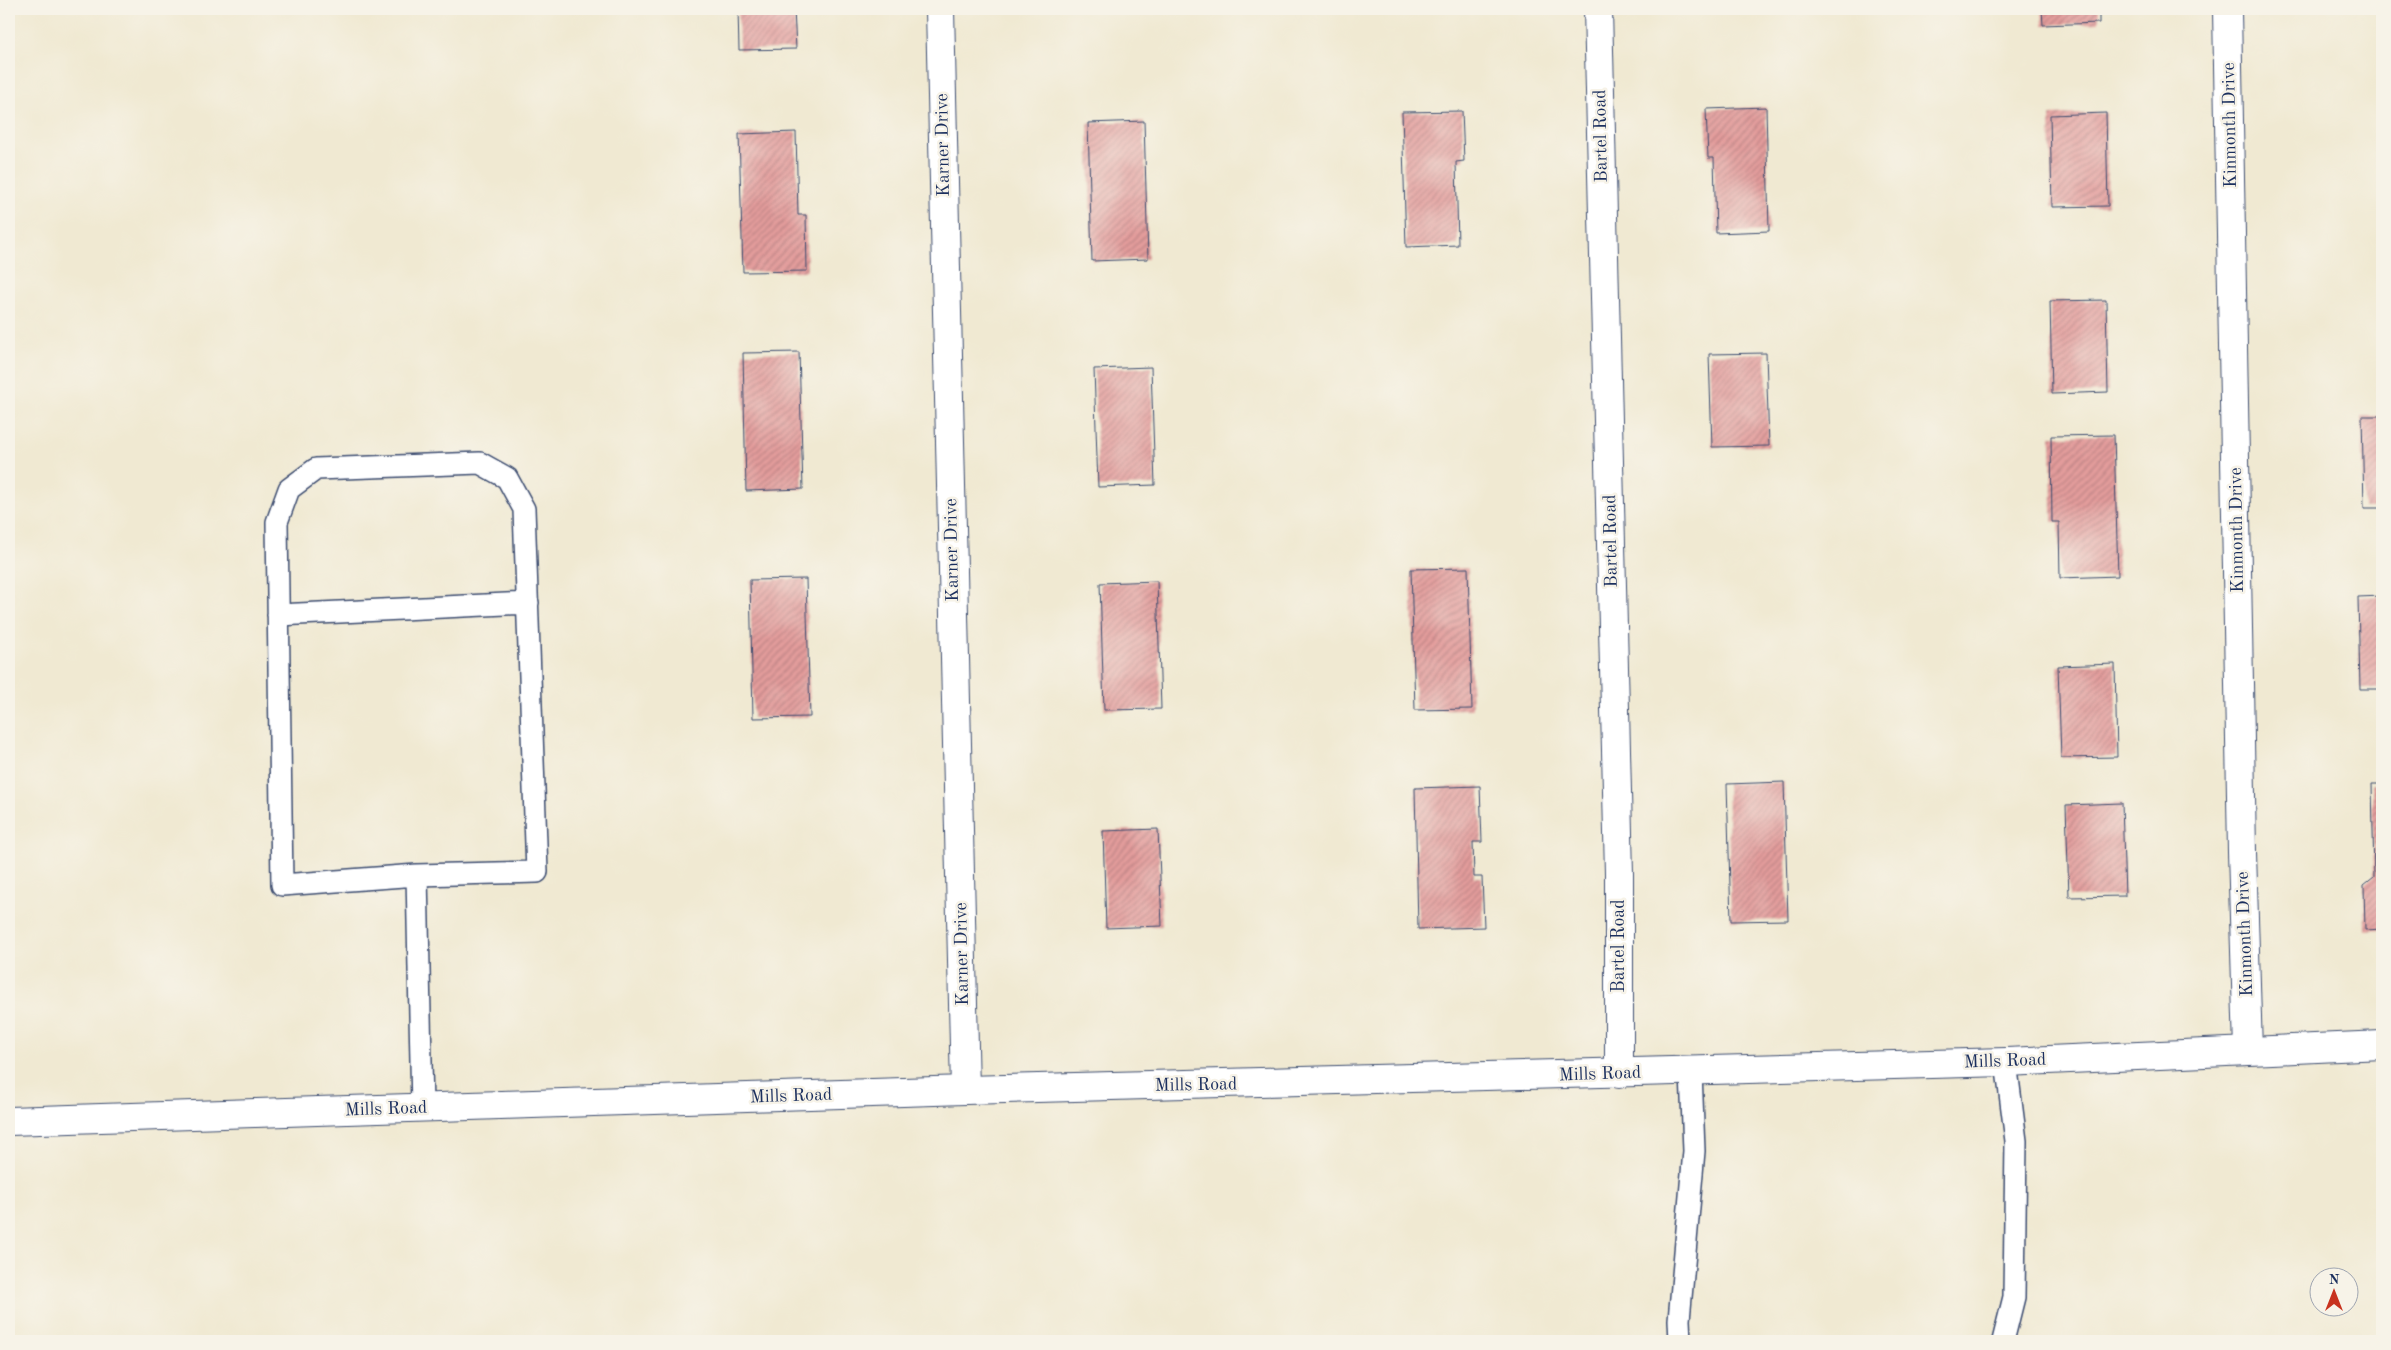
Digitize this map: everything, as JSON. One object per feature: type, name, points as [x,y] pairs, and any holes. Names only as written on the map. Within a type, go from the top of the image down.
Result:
[{"type":"street","name":"Karner Drive","points":[[940,9],[965,1090]]},
{"type":"street","name":"Bartel Road","points":[[1598,9],[1619,874],[1619,1074]]},
{"type":"street","name":"Kinmonth Drive","points":[[2227,9],[2242,852],[2248,1050]]},
{"type":"street","name":"Mills Road","points":[[9,1121],[965,1090],[1619,1074],[2006,1062],[2382,1045]]},
{"type":"lane","points":[[480,463],[506,478],[524,509],[528,603],[537,872],[417,875],[282,884],[277,522],[289,489],[316,469],[480,463]]},
{"type":"lane","points":[[278,615],[528,603]]},
{"type":"lane","points":[[417,875],[422,1108]]},
{"type":"lane","points":[[2003,1341],[2014,1297],[2016,1141],[2006,1062]]},
{"type":"lane","points":[[1680,1341],[1679,1320],[1694,1151],[1691,1072]]},
{"type":"building","points":[[738,9],[794,9],[796,49],[739,50]]},
{"type":"building","points":[[2042,9],[2099,9],[2099,23],[2043,25]]},
{"type":"building","points":[[1766,107],[1769,231],[1716,233],[1714,158],[1708,158],[1706,109]]},
{"type":"building","points":[[1462,111],[1464,161],[1456,162],[1458,245],[1406,247],[1402,112]]},
{"type":"building","points":[[2106,113],[2108,206],[2052,207],[2050,115]]},
{"type":"building","points":[[1144,121],[1148,259],[1092,261],[1088,123]]},
{"type":"building","points":[[796,132],[798,215],[806,215],[807,271],[743,272],[739,134]]},
{"type":"building","points":[[2106,300],[2108,392],[2052,394],[2050,301]]},
{"type":"building","points":[[799,352],[803,489],[746,491],[743,353]]},
{"type":"building","points":[[1766,353],[1769,446],[1712,447],[1709,354]]},
{"type":"building","points":[[1151,367],[1155,485],[1098,487],[1094,369]]},
{"type":"building","points":[[2362,416],[2382,416],[2382,508],[2364,508]]},
{"type":"building","points":[[2114,435],[2118,576],[2060,578],[2059,522],[2052,522],[2051,436]]},
{"type":"building","points":[[1468,568],[1472,709],[1415,710],[1411,569]]},
{"type":"building","points":[[806,579],[810,717],[753,718],[750,580]]},
{"type":"building","points":[[1157,581],[1161,709],[1104,710],[1100,583]]},
{"type":"building","points":[[2382,596],[2382,689],[2360,689],[2358,597]]},
{"type":"building","points":[[2115,664],[2117,757],[2061,758],[2058,666]]},
{"type":"building","points":[[1784,782],[1788,920],[1731,921],[1727,784]]},
{"type":"building","points":[[2372,784],[2382,784],[2382,929],[2365,930],[2364,885],[2374,877]]},
{"type":"building","points":[[1480,786],[1482,842],[1473,842],[1474,877],[1482,877],[1484,927],[1418,929],[1415,788]]},
{"type":"building","points":[[2122,803],[2125,896],[2069,897],[2066,805]]},
{"type":"building","points":[[1158,829],[1162,926],[1106,928],[1103,831]]}]
